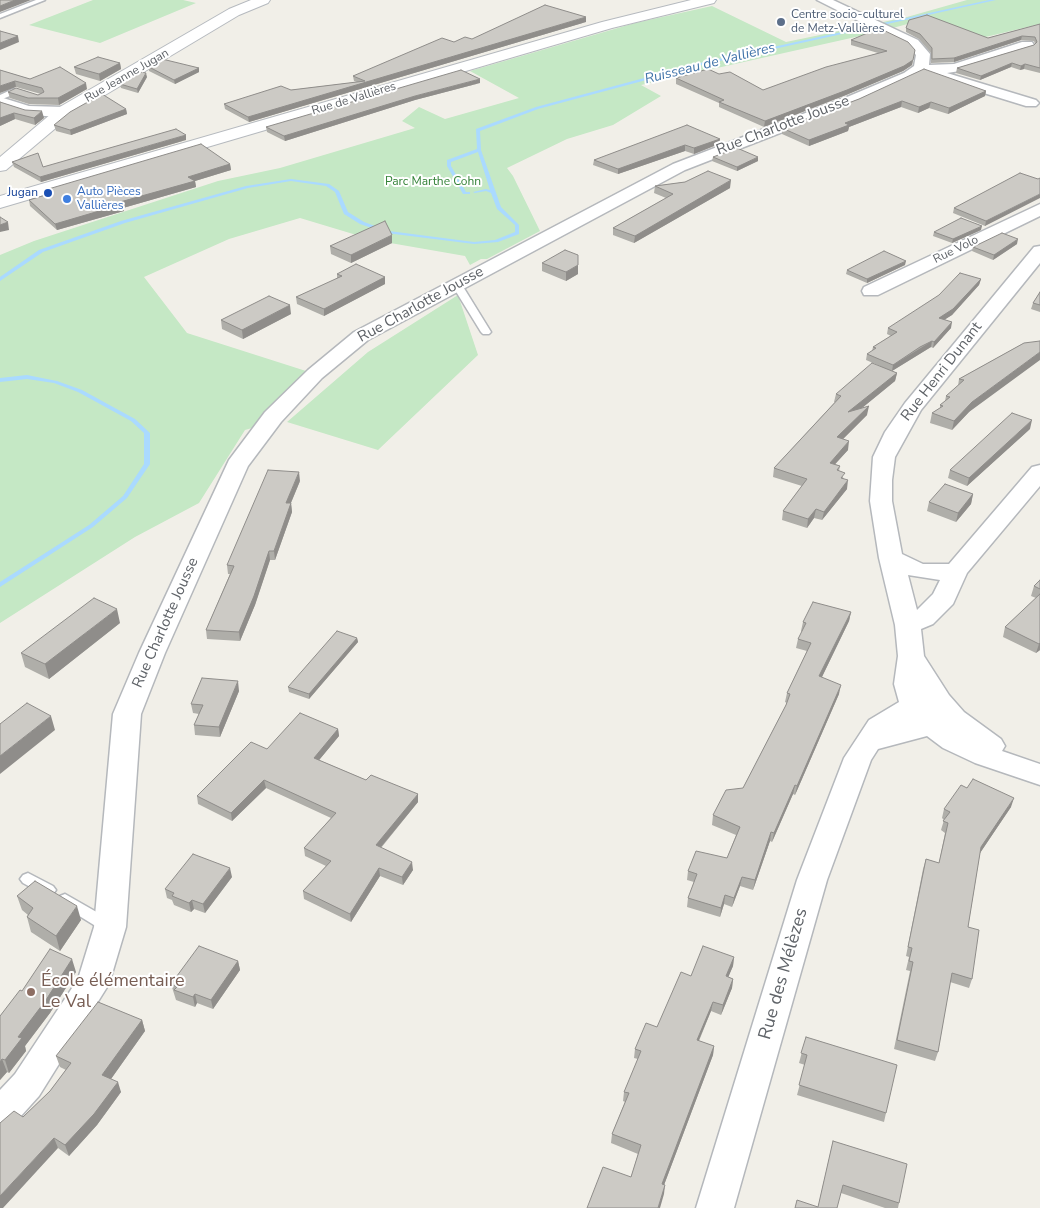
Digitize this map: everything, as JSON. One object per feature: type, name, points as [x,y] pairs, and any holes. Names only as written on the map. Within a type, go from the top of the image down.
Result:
[{"type":"main road","name":"Rue Jeanne Jugan","points":[[0,166],[64,112],[234,12],[263,0]]},
{"type":"main road","name":"Rue de Vallières","points":[[0,202],[607,25],[709,0]]},
{"type":"street","points":[[823,0],[919,48],[924,58],[921,68]]},
{"type":"street","points":[[921,68],[955,68],[1027,45]]},
{"type":"street","points":[[921,68],[1031,103]]},
{"type":"street","name":"Rue Charlotte Jousse","points":[[0,1115],[28,1085],[93,984],[110,927],[127,714],[152,653],[237,465],[273,417],[315,374],[344,348],[369,332],[679,167],[852,100],[909,76],[921,68]]},
{"type":"street","points":[[0,100],[27,110],[64,112]]},
{"type":"street","name":"Rue Volo","points":[[871,292],[1040,209]]},
{"type":"street","name":"Rue Henri Dunant","points":[[935,713],[908,684],[911,656],[908,625],[891,558],[881,501],[884,457],[896,432],[912,407],[1040,251]]},
{"type":"street","points":[[908,625],[924,618],[944,598],[956,572],[1009,506],[1040,472]]},
{"type":"street","points":[[891,558],[917,570],[933,573],[956,572]]},
{"type":"street","points":[[900,590],[925,586],[956,572]]},
{"type":"street","points":[[935,713],[953,741],[985,756],[1035,773]]},
{"type":"street","name":"Rue des Mélèzes","points":[[716,1208],[812,880],[858,758],[866,744],[935,713]]},
{"type":"lane","points":[[0,16],[42,0]]},
{"type":"lane","points":[[0,100],[16,91],[32,96]]},
{"type":"lane","points":[[457,285],[486,332]]},
{"type":"lane","points":[[28,879],[110,927]]},
{"type":"green space","points":[[93,0],[183,0],[196,3],[100,43],[29,25]]},
{"type":"green space","name":"Parc Marthe Cohn","points":[[967,0],[1040,0],[1040,24],[973,40],[926,19],[878,32],[641,85],[661,96],[613,125],[567,139],[507,168],[513,176],[540,231],[487,259],[481,259],[470,265],[465,256],[373,240],[300,218],[229,239],[144,277],[187,333],[306,371],[252,428],[245,430],[199,503],[135,537],[0,623],[0,255],[34,241],[218,181],[280,168],[415,128],[402,121],[419,107],[445,119],[519,98],[470,71],[635,23],[712,6],[786,42],[907,17]]},
{"type":"green space","points":[[458,295],[478,355],[378,450],[287,422],[368,352]]},
{"type":"building","points":[[0,0],[15,0],[0,6]]},
{"type":"building","points":[[545,5],[586,17],[248,117],[224,104],[281,86],[291,90],[365,81],[353,76],[442,38],[454,42],[465,37],[472,39]]},
{"type":"building","points":[[927,15],[988,38],[1040,24],[1040,68],[1012,63],[981,76],[957,68],[1034,45],[1037,42],[1035,37],[1022,36],[954,58],[932,59],[932,48],[920,34],[906,28],[909,20]]},
{"type":"building","points":[[879,28],[908,42],[915,50],[913,60],[904,66],[847,90],[765,121],[719,102],[724,100],[676,78],[708,69],[719,74],[730,72],[763,90],[826,67],[887,51],[851,40]]},
{"type":"building","points":[[0,31],[18,36],[0,43]]},
{"type":"building","points":[[98,57],[120,63],[99,74],[74,67]]},
{"type":"building","points":[[162,59],[199,68],[174,80],[149,67]]},
{"type":"building","points":[[60,67],[86,83],[58,98],[28,98],[8,92],[16,88],[38,95],[44,92],[42,88],[15,81],[0,86],[0,70],[30,79]]},
{"type":"building","points":[[924,69],[986,91],[949,108],[931,102],[919,107],[902,101],[845,123],[849,125],[809,140],[782,128],[859,99]]},
{"type":"building","points":[[461,70],[480,79],[415,96],[284,136],[266,127]]},
{"type":"building","points":[[141,72],[146,73],[137,89],[120,84]]},
{"type":"building","points":[[102,94],[126,109],[70,130],[54,125],[70,112]]},
{"type":"building","points":[[0,102],[25,110],[42,111],[34,118],[14,113],[0,118]]},
{"type":"building","points":[[687,125],[720,139],[694,148],[685,145],[618,169],[594,160]]},
{"type":"building","points":[[176,129],[186,135],[40,177],[12,162],[38,153],[43,167]]},
{"type":"building","points":[[201,144],[230,164],[188,177],[195,181],[120,202],[123,204],[55,224],[29,200],[49,194],[45,190]]},
{"type":"building","points":[[737,148],[758,157],[737,167],[713,157]]},
{"type":"building","points":[[708,171],[731,180],[635,236],[613,228],[673,194],[655,186],[685,182]]},
{"type":"building","points":[[1020,173],[1040,178],[1040,194],[986,221],[954,208]]},
{"type":"building","points":[[0,217],[8,222],[0,225]]},
{"type":"building","points":[[961,218],[982,226],[953,239],[934,232]]},
{"type":"building","points":[[385,221],[392,235],[351,255],[330,246]]},
{"type":"building","points":[[1002,233],[1018,239],[994,255],[973,247]]},
{"type":"building","points":[[565,250],[578,255],[578,265],[566,272],[542,263]]},
{"type":"building","points":[[884,251],[906,261],[867,279],[847,270]]},
{"type":"building","points":[[356,264],[385,277],[324,309],[296,297],[342,276],[337,274]]},
{"type":"building","points":[[960,273],[981,279],[953,309],[939,318],[952,322],[934,342],[932,341],[920,347],[893,365],[867,354],[876,348],[873,347],[897,332],[888,328],[939,295]]},
{"type":"building","points":[[1040,292],[1040,305],[1033,303]]},
{"type":"building","points":[[269,296],[290,305],[242,330],[221,320]]},
{"type":"building","points":[[1040,341],[1040,352],[972,402],[954,421],[932,413],[943,406],[940,405],[950,397],[946,396],[964,380],[959,379],[1024,343]]},
{"type":"building","points":[[872,363],[897,373],[848,412],[869,406],[837,437],[849,441],[830,463],[840,466],[837,470],[845,473],[841,478],[848,480],[824,512],[816,509],[808,519],[783,511],[807,479],[774,468],[841,396],[836,394]]},
{"type":"building","points":[[1012,413],[1032,420],[969,478],[950,470]]},
{"type":"building","points":[[268,470],[299,472],[286,503],[291,503],[274,551],[269,551],[254,596],[239,632],[206,630],[234,566],[227,565]]},
{"type":"building","points":[[945,484],[973,494],[958,513],[929,502]]},
{"type":"building","points":[[1040,580],[1040,589],[1034,586]]},
{"type":"building","points":[[1040,594],[1040,643],[1039,644],[1005,627]]},
{"type":"building","points":[[94,598],[117,609],[45,664],[21,653]]},
{"type":"building","points":[[813,602],[851,612],[819,676],[841,685],[797,786],[795,785],[774,833],[771,832],[755,880],[742,877],[734,898],[725,895],[721,908],[688,898],[697,874],[688,871],[696,851],[727,858],[740,827],[713,815],[726,790],[743,788],[786,705],[790,694],[787,693],[811,643],[798,639],[806,623],[803,622]]},
{"type":"building","points":[[337,631],[357,638],[309,694],[288,687]]},
{"type":"building","points":[[202,678],[238,681],[219,727],[194,725],[203,705],[191,704]]},
{"type":"building","points":[[27,703],[51,716],[0,756],[0,724]]},
{"type":"building","points":[[300,713],[338,729],[314,758],[366,780],[371,775],[418,794],[376,845],[412,862],[402,877],[379,868],[350,914],[303,891],[331,861],[304,848],[336,813],[264,780],[231,813],[197,796],[251,742],[267,749]]},
{"type":"building","points":[[973,779],[1014,798],[981,847],[968,927],[979,930],[972,979],[952,973],[938,1052],[897,1040],[913,962],[909,961],[912,948],[908,947],[926,859],[939,863],[948,823],[943,821],[950,812],[944,809],[961,785],[967,788]]},
{"type":"building","points":[[193,854],[230,868],[203,904],[192,900],[189,903],[172,896],[174,893],[165,889]]},
{"type":"building","points":[[35,881],[77,906],[56,936],[27,917],[33,908],[17,896]]},
{"type":"building","points":[[199,946],[238,961],[211,1000],[195,994],[193,997],[174,990],[177,987],[171,984]]},
{"type":"building","points":[[703,946],[734,957],[726,976],[733,979],[723,1005],[713,1002],[697,1040],[714,1046],[662,1184],[665,1185],[658,1208],[587,1208],[603,1167],[631,1177],[641,1145],[612,1134],[629,1093],[624,1092],[641,1051],[635,1049],[646,1023],[657,1027],[681,972],[691,976]]},
{"type":"building","points":[[50,949],[72,959],[46,1000],[18,1037],[22,1038],[5,1060],[2,1059],[0,1062],[0,1016],[20,990],[22,991]]},
{"type":"building","points":[[98,1002],[142,1020],[102,1075],[118,1082],[94,1114],[65,1145],[54,1138],[0,1196],[0,1123],[14,1111],[23,1117],[50,1091],[71,1063],[56,1056]]},
{"type":"building","points":[[806,1037],[897,1065],[886,1113],[799,1085],[807,1055],[801,1053]]},
{"type":"building","points":[[833,1141],[907,1164],[899,1203],[843,1185],[837,1208],[795,1208],[797,1200],[818,1207]]},
{"type":"waterway","name":"Ruisseau de Vallières","points":[[479,150],[478,130],[537,108],[705,63],[994,0]]},
{"type":"waterway","name":"Ruisseau de Vallières","points":[[468,193],[465,193],[449,166],[449,161],[479,150]]},
{"type":"waterway","name":"Ruisseau de Vallières","points":[[479,150],[493,192]]},
{"type":"waterway","name":"Ruisseau de Vallières","points":[[0,279],[41,251],[123,222],[248,187],[291,180],[327,185],[337,191],[346,213],[362,223],[388,232],[474,243],[496,241],[517,233],[517,225],[499,208],[493,192]]},
{"type":"waterway","name":"Ruisseau de Vallières","points":[[475,192],[486,190],[493,192]]},
{"type":"waterway","name":"Ruisseau de Vallières","points":[[0,380],[27,377],[55,382],[80,391],[133,420],[147,433],[147,464],[125,497],[91,526],[0,585]]},
{"type":"place","name":"Centre socio-culturel de Metz-Vallières","points":[[781,22]]},
{"type":"place","name":"Jugan","points":[[48,193]]},
{"type":"place","name":"Auto Pièces Vallières","points":[[67,199]]},
{"type":"place","name":"École élémentaire Le Val","points":[[31,992]]}]
